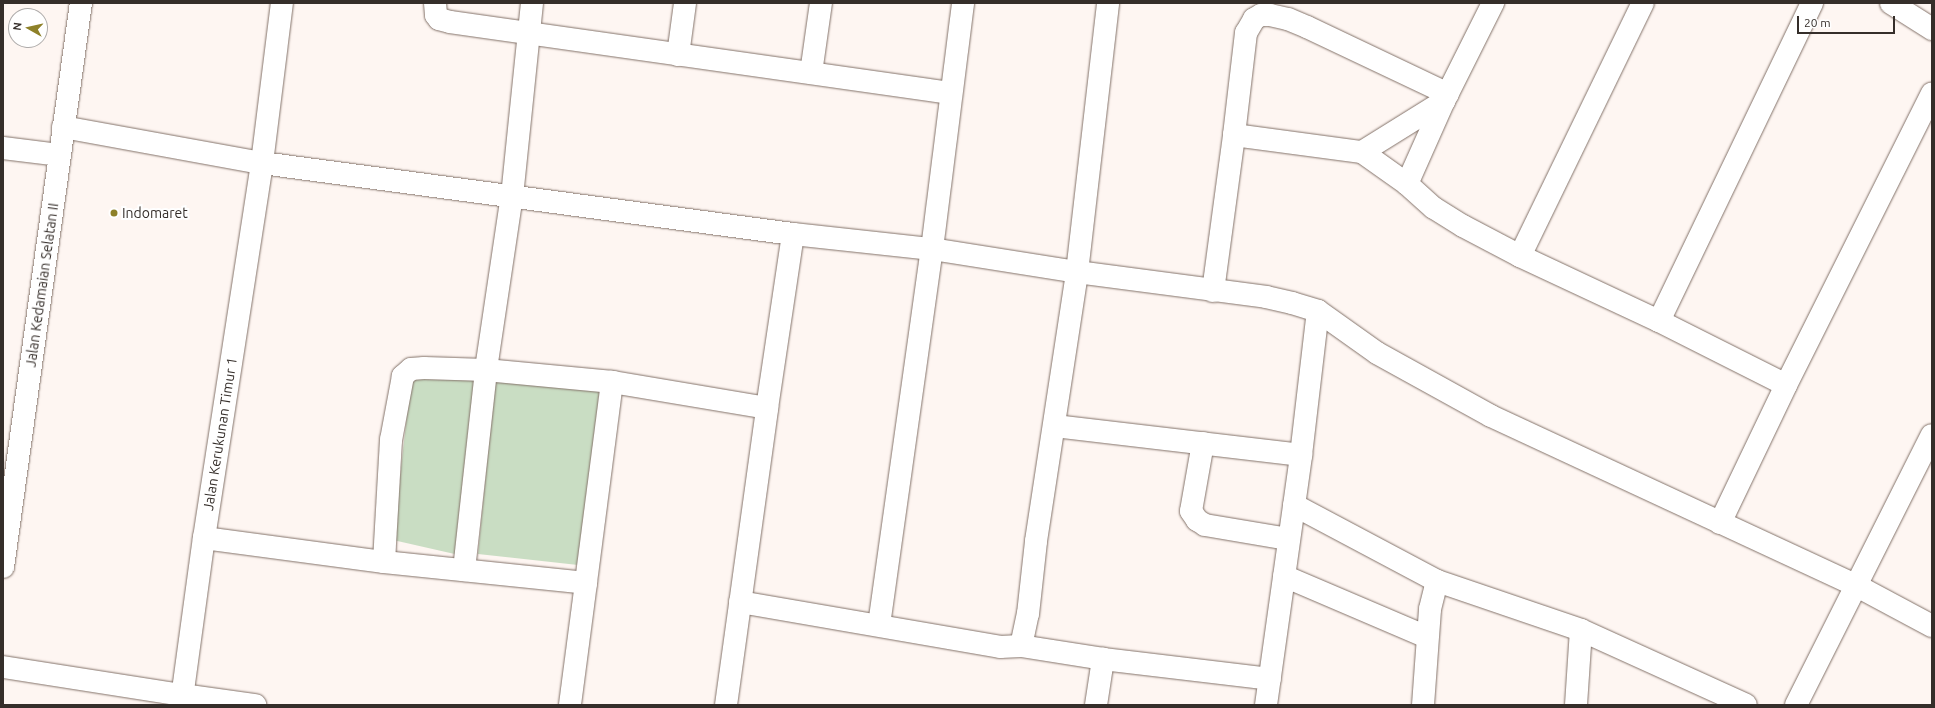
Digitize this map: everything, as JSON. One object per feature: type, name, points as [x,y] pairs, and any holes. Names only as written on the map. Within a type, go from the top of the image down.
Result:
[{"type":"street","name":"Jalan Kedamaian Selatan II","points":[[3,567],[81,3]]},
{"type":"street","name":"Jalan Kerukunan Timur 1","points":[[181,700],[204,538],[262,163],[282,3]]},
{"type":"street","points":[[435,3],[436,15],[439,19],[450,22],[951,93]]},
{"type":"street","points":[[464,570],[486,370],[512,195],[532,3]]},
{"type":"street","points":[[678,55],[685,3]]},
{"type":"street","points":[[811,73],[821,3]]},
{"type":"street","points":[[879,625],[932,249],[963,3]]},
{"type":"street","points":[[1021,646],[1028,614],[1036,541],[1055,426],[1077,272],[1108,3]]},
{"type":"street","points":[[1407,184],[1446,97],[1493,3]]},
{"type":"street","points":[[1520,256],[1643,3]]},
{"type":"street","points":[[1658,321],[1812,3]]},
{"type":"street","points":[[1891,3],[1932,29]]},
{"type":"street","points":[[1213,291],[1246,33],[1254,19],[1261,15],[1270,15],[1288,19],[1307,27],[1446,97]]},
{"type":"street","points":[[1720,523],[1786,385],[1932,93]]},
{"type":"street","points":[[1362,152],[1446,97]]},
{"type":"street","points":[[63,127],[262,163],[512,195],[793,234],[932,249],[1077,272],[1266,297],[1292,303],[1318,311],[1377,353],[1491,416],[1857,586],[1932,626]]},
{"type":"street","points":[[1234,135],[1332,150],[1362,152],[1407,184],[1434,208],[1462,226],[1520,256],[1658,321],[1786,385]]},
{"type":"street","points":[[3,148],[60,155]]},
{"type":"street","points":[[726,705],[767,408],[793,234]]},
{"type":"street","points":[[1266,705],[1301,456],[1318,311]]},
{"type":"street","points":[[384,562],[391,440],[403,376],[411,369],[486,370],[612,382],[767,408]]},
{"type":"street","points":[[570,705],[612,382]]},
{"type":"street","points":[[1055,426],[1301,456]]},
{"type":"street","points":[[1796,705],[1932,435]]},
{"type":"street","points":[[1203,443],[1191,510],[1197,520],[1205,525],[1289,539]]},
{"type":"street","points":[[1294,505],[1437,581],[1580,630],[1746,705]]},
{"type":"street","points":[[204,538],[384,562],[586,583]]},
{"type":"street","points":[[1284,576],[1427,637]]},
{"type":"street","points":[[1423,705],[1430,609],[1437,581]]},
{"type":"street","points":[[740,602],[1000,647],[1021,646],[1103,660],[1270,679]]},
{"type":"street","points":[[1576,705],[1580,630]]},
{"type":"street","points":[[1096,705],[1103,660]]},
{"type":"street","points":[[3,667],[181,700],[255,705]]},
{"type":"green space","points":[[411,379],[480,380],[459,555],[393,540]]},
{"type":"green space","points":[[495,380],[600,388],[578,565],[478,554]]},
{"type":"place","name":"Indomaret","points":[[114,213]]}]
